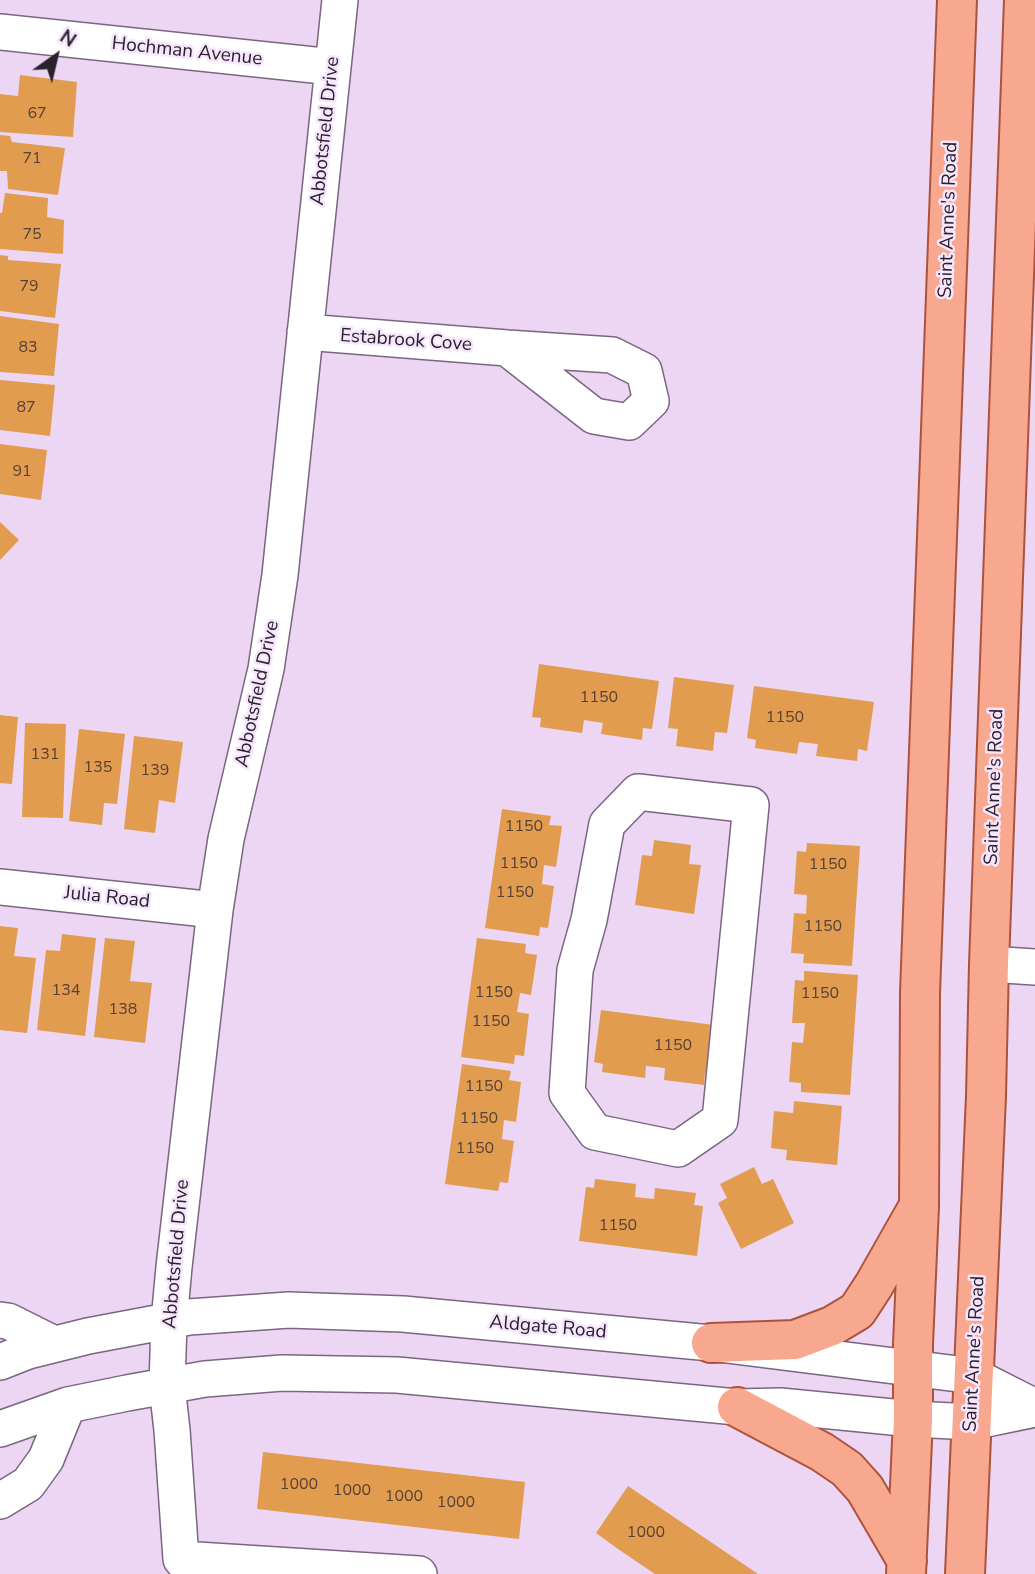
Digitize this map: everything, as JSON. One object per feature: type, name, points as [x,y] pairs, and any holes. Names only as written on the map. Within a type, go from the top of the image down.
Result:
[{"type":"main road","name":"Saint Anne's Road","points":[[906,1568],[919,1206],[920,993],[957,0]]},
{"type":"main road","name":"Saint Anne's Road","points":[[965,1574],[986,1096],[1024,0]]},
{"type":"main road","points":[[711,1343],[794,1340],[832,1326],[857,1311],[919,1206]]},
{"type":"main road","points":[[737,1407],[822,1452],[846,1469],[865,1489],[906,1568]]},
{"type":"street","name":"Abbotsfield Drive","points":[[187,1567],[167,1386],[174,1267],[215,911],[226,839],[267,669],[280,575],[340,0]]},
{"type":"street","name":"Hochman Avenue","points":[[0,32],[333,66]]},
{"type":"street","name":"Estabrook Cove","points":[[305,332],[507,348]]},
{"type":"street","points":[[638,792],[751,805],[720,1120],[678,1149],[595,1132],[567,1093],[575,970],[589,920],[607,824],[638,792]]},
{"type":"street","name":"Julia Road","points":[[0,887],[215,911]]},
{"type":"street","points":[[989,964],[1035,967]]},
{"type":"street","name":"Aldgate Road","points":[[0,1362],[54,1344],[190,1317],[289,1310],[404,1314],[711,1343],[974,1376],[1035,1408]]},
{"type":"street","points":[[0,1320],[8,1321],[54,1344]]},
{"type":"street","name":"Aldgate Road","points":[[0,1429],[68,1405],[205,1379],[282,1373],[397,1375],[737,1407],[780,1406],[972,1422],[1035,1408]]},
{"type":"street","points":[[0,1501],[29,1483],[46,1459],[68,1405]]},
{"type":"street","points":[[187,1567],[419,1574]]},
{"type":"building","points":[[20,75],[77,82],[73,137],[0,132],[0,94],[18,96]]},
{"type":"building","points":[[0,135],[10,136],[12,142],[65,148],[58,195],[8,189],[7,171],[0,171]]},
{"type":"building","points":[[5,193],[48,198],[47,217],[64,220],[63,254],[0,249],[0,213]]},
{"type":"building","points":[[0,255],[8,256],[8,260],[61,264],[55,318],[0,311]]},
{"type":"building","points":[[0,316],[59,324],[54,376],[0,372]]},
{"type":"building","points":[[0,380],[55,385],[50,436],[0,430]]},
{"type":"building","points":[[0,444],[47,450],[41,500],[0,494]]},
{"type":"building","points":[[0,522],[19,540],[0,560]]},
{"type":"building","points":[[539,664],[659,681],[652,729],[643,728],[642,740],[601,734],[603,723],[584,720],[582,733],[540,727],[541,718],[532,717]]},
{"type":"building","points":[[674,677],[734,685],[727,733],[715,732],[713,751],[676,746],[678,729],[668,728]]},
{"type":"building","points":[[754,686],[874,702],[867,751],[858,749],[857,761],[816,756],[818,744],[799,742],[797,754],[755,748],[756,740],[747,738]]},
{"type":"building","points":[[0,715],[18,717],[12,784],[0,783]]},
{"type":"building","points":[[25,723],[66,724],[63,818],[22,817]]},
{"type":"building","points":[[79,729],[125,734],[117,804],[104,803],[102,825],[69,821]]},
{"type":"building","points":[[134,736],[183,742],[175,803],[159,800],[155,833],[124,829]]},
{"type":"building","points":[[502,809],[551,816],[549,825],[562,826],[556,867],[544,865],[542,884],[554,886],[548,928],[540,927],[539,936],[485,928]]},
{"type":"building","points":[[654,840],[691,845],[689,864],[701,865],[694,914],[635,905],[642,855],[652,856]]},
{"type":"building","points":[[807,843],[860,846],[852,966],[803,963],[804,954],[791,953],[794,913],[806,914],[807,895],[794,894],[797,851],[806,852]]},
{"type":"building","points":[[0,926],[18,928],[14,956],[36,958],[27,1033],[0,1030]]},
{"type":"building","points":[[62,934],[96,938],[85,1036],[37,1030],[46,950],[60,951]]},
{"type":"building","points":[[105,938],[135,941],[130,981],[152,983],[145,1043],[94,1037]]},
{"type":"building","points":[[477,938],[526,944],[525,953],[537,955],[531,995],[520,993],[517,1012],[529,1014],[524,1056],[515,1055],[514,1064],[461,1057]]},
{"type":"building","points":[[804,971],[858,975],[850,1095],[801,1092],[801,1083],[789,1082],[792,1042],[803,1043],[805,1023],[792,1023],[795,980],[804,981]]},
{"type":"building","points":[[601,1010],[721,1026],[714,1075],[705,1073],[704,1085],[664,1080],[665,1068],[646,1066],[645,1078],[602,1072],[603,1064],[594,1062]]},
{"type":"building","points":[[462,1064],[511,1071],[509,1080],[521,1082],[516,1122],[504,1120],[502,1139],[514,1141],[508,1183],[500,1182],[498,1191],[445,1184]]},
{"type":"building","points":[[794,1101],[842,1106],[837,1165],[786,1160],[787,1150],[771,1148],[774,1111],[793,1113]]},
{"type":"building","points":[[754,1167],[762,1184],[773,1179],[794,1223],[741,1249],[718,1203],[727,1198],[720,1184]]},
{"type":"building","points":[[595,1179],[636,1184],[635,1197],[654,1199],[655,1188],[696,1193],[694,1205],[703,1206],[697,1256],[579,1241],[586,1187],[594,1188]]},
{"type":"building","points":[[263,1452],[525,1482],[519,1539],[257,1509]]},
{"type":"building","points":[[628,1486],[758,1574],[655,1574],[618,1549],[596,1533]]}]
